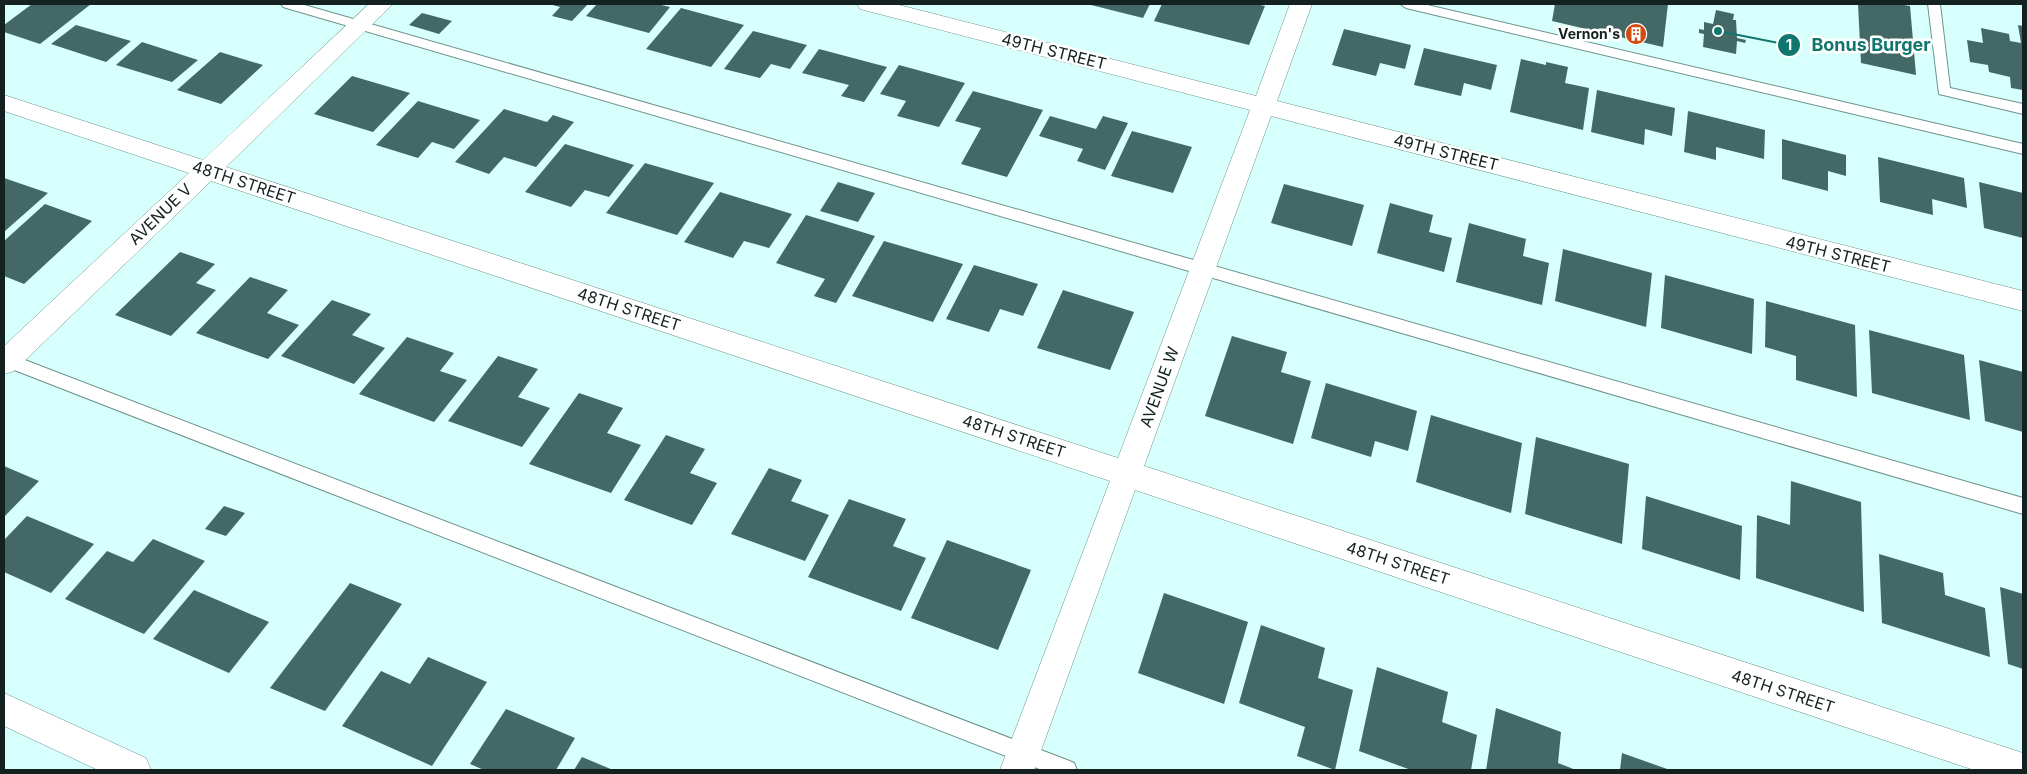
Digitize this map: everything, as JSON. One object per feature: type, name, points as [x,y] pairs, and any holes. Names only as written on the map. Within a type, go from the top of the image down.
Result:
[{"type":"street","name":"AVENUE V","points":[[5,361],[382,4]]},
{"type":"street","name":"49TH STREET","points":[[868,4],[2023,301]]},
{"type":"street","name":"AVENUE W","points":[[1020,762],[1301,4]]},
{"type":"street","name":"48TH STREET","points":[[4,103],[2023,770]]},
{"type":"street","points":[[4,709],[134,770]]},
{"type":"lane","points":[[286,4],[2023,506]]},
{"type":"lane","points":[[1406,4],[2023,149]]},
{"type":"lane","points":[[1934,4],[1944,92],[2023,109]]},
{"type":"lane","points":[[5,361],[1020,762],[1067,770]]},
{"type":"building","points":[[32,4],[91,4],[40,44],[4,32],[4,25]]},
{"type":"building","points":[[549,4],[588,4],[572,21],[552,16],[560,7]]},
{"type":"building","points":[[597,4],[657,4],[670,7],[649,33],[586,16]]},
{"type":"building","points":[[1087,4],[1150,4],[1143,18]]},
{"type":"building","points":[[1162,4],[1256,4],[1265,6],[1249,45],[1154,21]]},
{"type":"building","name":"Vernon's","points":[[1555,4],[1668,4],[1663,47],[1552,21]]},
{"type":"building","points":[[1858,4],[1898,4],[1910,6],[1916,75],[1861,63]]},
{"type":"building","points":[[681,8],[744,25],[711,67],[646,49]]},
{"type":"building","points":[[1716,10],[1734,14],[1733,20],[1736,20],[1737,38],[1746,40],[1745,43],[1737,41],[1736,54],[1703,47],[1704,34],[1699,33],[1699,29],[1704,30],[1704,22],[1713,24]]},
{"type":"building","points":[[422,13],[452,21],[439,34],[409,25]]},
{"type":"building","points":[[76,25],[131,41],[106,62],[51,44]]},
{"type":"building","points":[[2018,25],[2023,26],[2023,90],[2011,88],[2010,77],[1989,72],[1988,65],[1970,62],[1967,40],[1983,43],[1981,28],[2009,34],[2010,41],[2021,43]]},
{"type":"building","points":[[1344,29],[1411,45],[1405,69],[1380,63],[1376,76],[1332,65]]},
{"type":"building","points":[[753,31],[807,45],[790,69],[771,64],[760,78],[724,69]]},
{"type":"building","points":[[142,42],[198,60],[172,82],[116,65]]},
{"type":"building","points":[[1424,48],[1497,65],[1491,90],[1464,83],[1461,96],[1414,85]]},
{"type":"building","points":[[819,49],[887,67],[864,102],[841,96],[849,85],[802,73]]},
{"type":"building","points":[[220,52],[263,65],[221,104],[177,90]]},
{"type":"building","points":[[1521,59],[1546,65],[1546,62],[1568,67],[1565,83],[1589,88],[1583,130],[1510,112]]},
{"type":"building","points":[[899,65],[965,83],[939,127],[897,116],[906,101],[880,94]]},
{"type":"building","points":[[352,76],[410,93],[373,132],[314,114]]},
{"type":"building","points":[[1597,90],[1675,108],[1672,136],[1645,129],[1644,145],[1591,132]]},
{"type":"building","points":[[973,91],[1043,110],[1007,177],[961,164],[981,128],[955,121]]},
{"type":"building","points":[[418,101],[480,120],[454,149],[432,142],[418,158],[376,145]]},
{"type":"building","points":[[504,109],[547,122],[553,115],[574,122],[536,167],[504,157],[489,174],[455,162]]},
{"type":"building","points":[[1688,111],[1765,130],[1764,159],[1716,147],[1716,160],[1684,152]]},
{"type":"building","points":[[1050,116],[1096,129],[1103,116],[1128,123],[1105,170],[1077,161],[1083,149],[1039,136]]},
{"type":"building","points":[[1132,131],[1192,147],[1173,193],[1111,176]]},
{"type":"building","points":[[1782,139],[1846,155],[1846,176],[1828,171],[1828,191],[1782,179]]},
{"type":"building","points":[[565,144],[634,165],[609,197],[585,190],[571,207],[525,192]]},
{"type":"building","points":[[1878,157],[1964,178],[1967,208],[1932,199],[1933,215],[1880,202]]},
{"type":"building","points":[[645,163],[714,183],[677,235],[606,213]]},
{"type":"building","points":[[4,178],[48,193],[5,231],[4,230]]},
{"type":"building","points":[[838,182],[875,193],[858,222],[820,211]]},
{"type":"building","points":[[1979,182],[2023,193],[2023,238],[1984,228]]},
{"type":"building","points":[[1284,184],[1364,205],[1352,246],[1271,223]]},
{"type":"building","points":[[720,192],[792,214],[769,248],[744,241],[733,258],[684,242]]},
{"type":"building","points":[[1390,203],[1433,215],[1429,232],[1452,238],[1444,272],[1377,253]]},
{"type":"building","points":[[45,204],[92,221],[24,284],[4,276],[4,241]]},
{"type":"building","points":[[806,215],[875,236],[836,303],[814,296],[825,279],[776,263]]},
{"type":"building","points":[[1469,223],[1526,239],[1523,256],[1549,263],[1542,305],[1456,282]]},
{"type":"building","points":[[884,241],[963,264],[933,322],[852,296]]},
{"type":"building","points":[[1563,249],[1652,273],[1646,327],[1555,301]]},
{"type":"building","points":[[180,252],[215,264],[196,283],[216,290],[171,336],[115,315]]},
{"type":"building","points":[[974,265],[1038,284],[1023,316],[1000,309],[989,332],[946,319]]},
{"type":"building","points":[[1665,275],[1754,299],[1752,354],[1661,328]]},
{"type":"building","points":[[250,277],[288,290],[267,313],[299,325],[268,359],[196,333]]},
{"type":"building","points":[[1063,290],[1134,312],[1110,370],[1037,348]]},
{"type":"building","points":[[332,300],[371,314],[352,335],[385,348],[354,384],[281,356]]},
{"type":"building","points":[[1766,301],[1855,325],[1857,397],[1796,380],[1796,356],[1765,347]]},
{"type":"building","points":[[1869,330],[1964,355],[1970,420],[1872,393]]},
{"type":"building","points":[[1232,336],[1287,352],[1281,372],[1311,381],[1293,444],[1205,416]]},
{"type":"building","points":[[407,337],[454,353],[440,371],[467,380],[434,422],[359,394]]},
{"type":"building","points":[[498,356],[538,369],[518,397],[550,408],[522,447],[448,421]]},
{"type":"building","points":[[1979,360],[2023,372],[2023,432],[1985,421]]},
{"type":"building","points":[[1326,383],[1417,411],[1408,451],[1375,441],[1371,457],[1311,438]]},
{"type":"building","points":[[579,393],[623,408],[607,433],[641,445],[611,493],[529,464]]},
{"type":"building","points":[[1431,415],[1522,443],[1511,513],[1416,482]]},
{"type":"building","points":[[666,435],[705,449],[690,473],[717,483],[692,525],[624,500]]},
{"type":"building","points":[[1536,437],[1629,464],[1622,544],[1525,514]]},
{"type":"building","points":[[4,466],[39,481],[4,517]]},
{"type":"building","points":[[769,468],[802,480],[791,501],[829,515],[805,561],[731,534]]},
{"type":"building","points":[[1791,481],[1861,502],[1864,612],[1756,578],[1757,515],[1790,525]]},
{"type":"building","points":[[1646,496],[1742,526],[1740,580],[1642,549]]},
{"type":"building","points":[[849,499],[906,519],[893,546],[926,558],[901,611],[808,577]]},
{"type":"building","points":[[224,506],[245,513],[226,536],[205,529]]},
{"type":"building","points":[[27,516],[94,544],[51,593],[4,572],[4,540]]},
{"type":"building","points":[[153,539],[205,561],[144,634],[65,599],[107,551],[133,562]]},
{"type":"building","points":[[947,540],[1031,570],[998,650],[911,618]]},
{"type":"building","points":[[1879,554],[1943,573],[1945,595],[1985,608],[1990,657],[1882,623]]},
{"type":"building","points":[[350,583],[402,604],[325,711],[270,688]]},
{"type":"building","points":[[2000,587],[2023,594],[2023,669],[2008,664]]},
{"type":"building","points":[[194,590],[269,622],[229,673],[153,639]]},
{"type":"building","points":[[1164,593],[1248,622],[1224,704],[1138,673]]},
{"type":"building","points":[[1261,625],[1325,648],[1318,678],[1353,690],[1335,770],[1297,756],[1305,727],[1239,703]]},
{"type":"building","points":[[428,657],[487,682],[432,766],[342,726],[381,671],[410,684]]},
{"type":"building","points":[[1377,667],[1448,692],[1442,722],[1477,735],[1471,770],[1411,770],[1359,751]]},
{"type":"building","points":[[1496,708],[1561,732],[1558,763],[1576,770],[1486,770]]},
{"type":"building","points":[[506,709],[575,738],[556,770],[484,770],[470,764]]},
{"type":"building","points":[[1622,753],[1670,770],[1620,770]]},
{"type":"building","points":[[582,757],[613,770],[574,770]]},
{"type":"place","name":"Bonus Burger","points":[[1718,31]]},
{"type":"place","name":"Vernon's","points":[[1636,34]]}]
